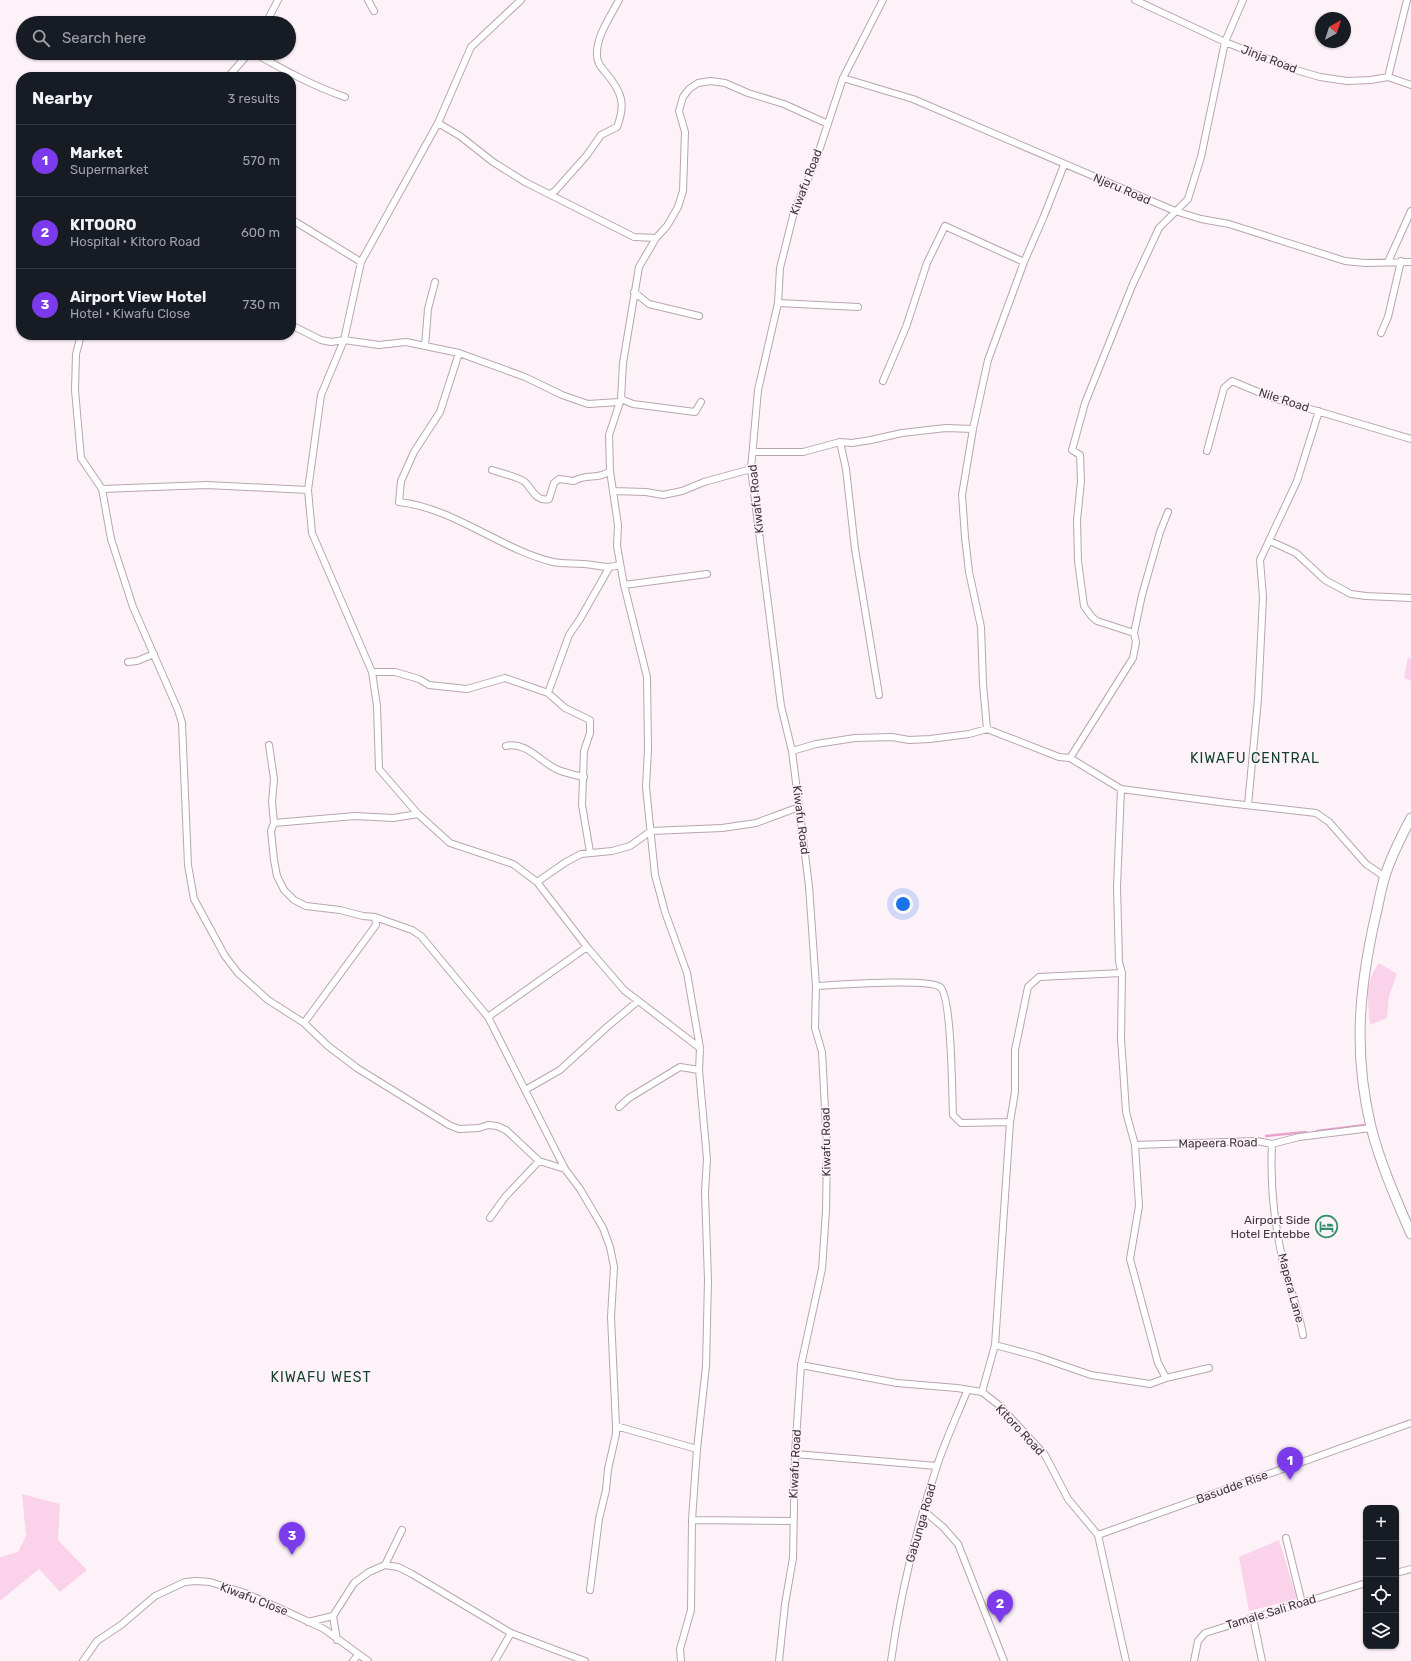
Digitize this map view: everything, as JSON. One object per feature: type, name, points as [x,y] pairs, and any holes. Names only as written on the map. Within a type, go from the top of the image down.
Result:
[{"type":"street","points":[[270,16],[278,0]]},
{"type":"street","points":[[368,0],[374,11]]},
{"type":"street","points":[[521,0],[471,47],[438,123],[361,262],[344,340],[321,395],[308,490],[312,533],[372,672],[377,706],[379,769],[418,814],[450,843],[513,864],[537,882],[587,947],[624,990],[700,1048]]},
{"type":"street","points":[[550,194],[555,192],[601,136],[617,127],[623,114],[622,98],[613,81],[598,63],[596,54],[602,33],[619,0]]},
{"type":"street","name":"Kiwafu Road","points":[[779,1661],[785,1604],[793,1558],[795,1454],[801,1365],[822,1269],[826,1211],[827,1147],[822,1052],[815,1028],[816,986],[809,886],[792,751],[781,706],[751,468],[758,390],[778,303],[780,268],[794,212],[816,160],[843,78],[883,0]]},
{"type":"street","name":"Jinja Road","points":[[1135,0],[1225,42],[1296,70],[1320,77],[1347,80],[1371,80],[1388,77],[1411,85]]},
{"type":"street","points":[[1134,633],[1097,621],[1084,606],[1078,561],[1077,520],[1081,464],[1080,455],[1072,450],[1085,403],[1132,286],[1159,228],[1188,199],[1201,157],[1225,42],[1243,0]]},
{"type":"street","points":[[1388,77],[1407,0]]},
{"type":"street","points":[[233,72],[244,60]]},
{"type":"street","points":[[266,60],[287,72]]},
{"type":"street","points":[[296,77],[345,97]]},
{"type":"street","name":"Njeru Road","points":[[843,78],[913,99],[1175,211],[1201,219],[1229,224],[1345,261],[1365,263],[1400,261],[1411,262]]},
{"type":"street","points":[[681,1661],[680,1650],[691,1610],[692,1520],[697,1448],[706,1366],[708,1280],[705,1192],[707,1159],[699,1070],[700,1048],[687,973],[665,912],[655,875],[646,787],[648,749],[647,677],[624,585],[617,546],[618,525],[610,471],[609,435],[620,400],[623,363],[639,267],[656,238],[667,226],[678,207],[683,191],[685,132],[679,111],[683,97],[689,89],[698,83],[710,81],[725,83],[748,93],[784,104],[828,124]]},
{"type":"street","points":[[438,123],[460,136],[493,162],[550,194],[634,237],[656,238]]},
{"type":"street","points":[[987,729],[983,684],[981,627],[969,572],[962,495],[973,429],[988,360],[1024,262],[1064,164]]},
{"type":"street","points":[[1388,262],[1411,211]]},
{"type":"street","points":[[296,222],[361,262]]},
{"type":"street","points":[[883,380],[906,327],[927,263],[945,226],[1024,262]]},
{"type":"street","points":[[1381,333],[1388,318],[1400,261]]},
{"type":"street","points":[[425,346],[428,309],[435,282]]},
{"type":"street","points":[[634,292],[649,304],[699,316]]},
{"type":"street","points":[[778,303],[858,307]]},
{"type":"street","points":[[296,328],[321,340],[331,342],[344,340],[378,345],[406,342],[459,353],[525,377],[562,395],[588,404],[620,400],[633,404],[695,412],[701,402]]},
{"type":"street","points":[[80,340],[76,354],[75,390],[81,458],[102,489],[111,539],[134,607],[173,695],[182,722],[188,865],[194,899],[225,956],[238,972],[268,1000],[304,1024],[328,1046],[357,1068],[449,1125],[459,1129],[479,1128],[488,1125],[497,1126],[506,1130],[539,1161],[565,1169]]},
{"type":"street","points":[[459,353],[440,412],[414,452],[401,481],[399,502],[416,504],[437,512],[523,552],[554,562],[585,564],[609,568],[620,565]]},
{"type":"street","name":"Nile Road","points":[[1206,451],[1224,388],[1229,382],[1236,381],[1270,397],[1411,439]]},
{"type":"street","points":[[1248,805],[1258,699],[1263,598],[1260,560],[1297,481],[1319,411]]},
{"type":"street","points":[[753,452],[803,452],[840,442],[852,443],[902,433],[946,428],[973,429]]},
{"type":"street","points":[[840,442],[846,469],[855,549],[879,695]]},
{"type":"street","points":[[613,491],[646,492],[663,495],[682,491],[704,482],[751,468]]},
{"type":"street","points":[[492,470],[524,482],[535,495],[546,500],[549,499],[554,483],[559,478],[574,480],[581,476],[605,475],[610,471]]},
{"type":"street","points":[[102,489],[207,485],[308,490]]},
{"type":"street","points":[[1070,758],[1133,658],[1136,642],[1134,633],[1160,532],[1168,512]]},
{"type":"street","points":[[1270,540],[1296,553],[1325,580],[1351,594],[1411,598]]},
{"type":"street","points":[[548,693],[569,635],[580,619],[609,568]]},
{"type":"street","points":[[624,585],[707,574]]},
{"type":"street","points":[[128,662],[137,661],[154,654]]},
{"type":"street","points":[[372,672],[395,672],[419,679],[429,685],[467,689],[505,678],[548,693],[565,708],[590,720],[590,733],[584,751],[582,805],[590,852]]},
{"type":"street","points":[[792,751],[816,744],[855,738],[892,737],[909,740],[930,739],[969,734],[987,729],[1059,756],[1070,758],[1121,789],[1311,812],[1322,815],[1366,864],[1385,877]]},
{"type":"street","points":[[506,746],[513,744],[520,746],[555,768],[569,774],[584,777]]},
{"type":"street","points":[[269,745],[274,779],[272,802],[274,823],[271,831],[277,876],[284,890],[294,900],[306,906],[340,910],[363,916],[375,917],[412,930],[421,936],[488,1017],[565,1169],[580,1189],[603,1228],[610,1247],[614,1268],[611,1317],[616,1434],[599,1519],[590,1590]]},
{"type":"street","points":[[1121,789],[1117,887],[1120,962],[1122,973],[1121,1039],[1126,1112],[1135,1145],[1139,1206],[1130,1259],[1158,1363],[1166,1378]]},
{"type":"street","points":[[537,882],[566,862],[581,854],[612,851],[630,846],[651,831],[722,828],[756,823],[799,807]]},
{"type":"street","points":[[274,823],[355,816],[393,818],[418,814]]},
{"type":"street","points":[[1411,818],[1394,853],[1385,877],[1369,943],[1360,1013],[1359,1049],[1363,1085],[1371,1128],[1411,1234]]},
{"type":"street","points":[[304,1024],[376,925],[375,917]]},
{"type":"street","points":[[488,1017],[587,947]]},
{"type":"street","points":[[801,1365],[897,1383],[957,1388],[982,1392],[995,1345],[1010,1122],[1015,1092],[1015,1050],[1027,991],[1032,981],[1038,977],[1122,973]]},
{"type":"street","points":[[816,986],[871,983],[922,983],[935,984],[941,988],[945,994],[948,1015],[953,1115],[961,1123],[1010,1122]]},
{"type":"street","points":[[526,1090],[560,1070],[638,1001]]},
{"type":"street","points":[[619,1107],[680,1067],[699,1070]]},
{"type":"street","name":"Mapeera Road","points":[[1135,1145],[1257,1141],[1272,1144],[1299,1137],[1371,1128]]},
{"type":"street","name":"Mapera Lane","points":[[1272,1144],[1271,1176],[1276,1228],[1283,1263],[1299,1316],[1303,1335]]},
{"type":"street","points":[[490,1218],[505,1197],[539,1161]]},
{"type":"street","points":[[995,1345],[1036,1356],[1092,1375],[1150,1384],[1166,1378],[1209,1368]]},
{"type":"street","name":"Gabunga Road","points":[[891,1661],[900,1605],[924,1511],[937,1466],[967,1390]]},
{"type":"street","name":"Kitoro Road","points":[[982,1392],[1017,1422],[1045,1455],[1068,1499],[1098,1535],[1126,1661]]},
{"type":"street","name":"Basudde Rise","points":[[1098,1535],[1411,1423]]},
{"type":"street","points":[[616,1426],[697,1448]]},
{"type":"street","points":[[795,1454],[937,1466]]},
{"type":"street","points":[[924,1511],[943,1527],[958,1544],[1004,1661]]},
{"type":"street","points":[[692,1520],[793,1521]]},
{"type":"street","points":[[385,1565],[402,1530]]},
{"type":"street","points":[[1286,1538],[1302,1603]]},
{"type":"street","points":[[337,1640],[333,1616],[354,1583],[369,1572],[385,1565],[398,1567],[412,1574],[510,1633],[585,1661]]},
{"type":"street","points":[[1399,1572],[1411,1569]]},
{"type":"street","name":"Kiwafu Close","points":[[82,1661],[97,1641],[121,1624],[155,1596],[185,1582],[210,1582],[245,1593],[324,1629],[337,1640],[368,1661]]},
{"type":"street","name":"Tamale Sali Road","points":[[1194,1661],[1198,1641],[1205,1633],[1363,1584]]},
{"type":"street","points":[[308,1622],[333,1616]]},
{"type":"street","points":[[1253,1617],[1262,1661]]},
{"type":"street","points":[[495,1661],[510,1633]]},
{"type":"street","points":[[353,1661],[358,1655]]},
{"type":"shaded area","points":[[1408,657],[1411,659],[1411,681],[1404,678]]},
{"type":"shaded area","points":[[1379,963],[1397,974],[1389,996],[1387,1018],[1370,1025],[1368,1000],[1369,985],[1374,970]]},
{"type":"shaded area","points":[[22,1494],[60,1504],[58,1540],[87,1570],[60,1592],[39,1569],[0,1601],[0,1557],[18,1552],[26,1536]]},
{"type":"shaded area","points":[[1279,1540],[1297,1599],[1249,1611],[1239,1557]]},
{"type":"waterway","points":[[1317,1131],[1365,1125]]},
{"type":"waterway","points":[[1266,1136],[1306,1132]]},
{"type":"place","name":"Airport Side Hotel Entebbe","points":[[1326,1227]]},
{"type":"place","name":"Market","points":[[1290,1480]]},
{"type":"place","name":"Airport View Hotel","points":[[292,1555]]},
{"type":"place","name":"KITOORO","points":[[1000,1623]]},
{"type":"district","name":"KIWAFU CENTRAL","points":[[1255,758]]},
{"type":"district","name":"KIWAFU WEST","points":[[321,1377]]}]
